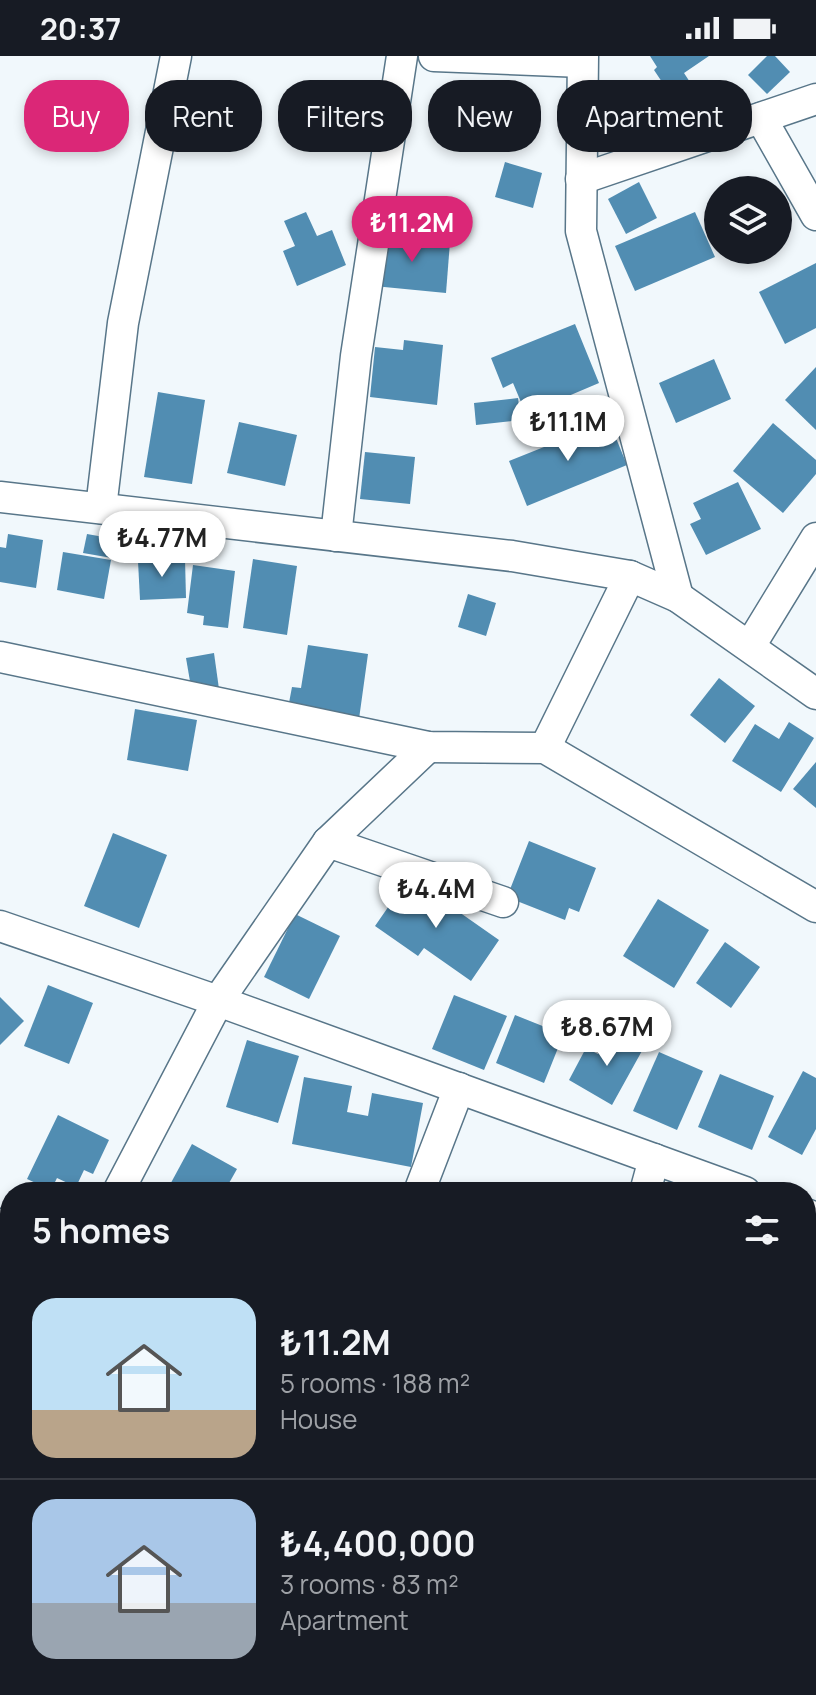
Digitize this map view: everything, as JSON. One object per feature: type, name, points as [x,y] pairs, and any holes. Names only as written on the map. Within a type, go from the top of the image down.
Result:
[{"type":"street","points":[[101,508],[123,323],[176,56]]},
{"type":"street","points":[[336,536],[356,356],[402,56]]},
{"type":"street","points":[[434,56],[583,59],[581,231],[678,597]]},
{"type":"street","points":[[581,179],[816,99]]},
{"type":"street","points":[[761,118],[816,215]]},
{"type":"street","points":[[0,497],[512,556],[630,576],[678,597],[816,694]]},
{"type":"street","points":[[750,646],[816,538]]},
{"type":"street","points":[[545,748],[630,576]]},
{"type":"street","points":[[0,657],[428,747],[545,748],[816,907]]},
{"type":"street","points":[[123,1182],[218,1001],[328,842],[428,747]]},
{"type":"street","points":[[328,842],[503,902]]},
{"type":"street","points":[[0,926],[218,1001],[717,1182]]},
{"type":"street","points":[[423,1182],[459,1088]]},
{"type":"street","points":[[648,1182],[654,1159]]},
{"type":"building","points":[[650,56],[709,56],[684,73],[689,80],[661,80],[654,70],[657,67]]},
{"type":"building","points":[[767,56],[775,56],[790,72],[767,94],[748,75]]},
{"type":"building","points":[[505,162],[542,173],[533,208],[495,197]]},
{"type":"building","points":[[639,182],[657,218],[626,234],[608,199]]},
{"type":"building","points":[[306,212],[317,236],[332,230],[346,265],[297,286],[283,251],[295,246],[284,221]]},
{"type":"building","points":[[695,212],[704,232],[704,262],[635,291],[615,246]]},
{"type":"building","points":[[379,236],[450,242],[446,293],[374,286]]},
{"type":"building","points":[[816,263],[816,328],[785,344],[759,292]]},
{"type":"building","points":[[575,324],[599,383],[526,414],[513,383],[503,388],[491,358]]},
{"type":"building","points":[[404,340],[443,345],[437,405],[370,397],[375,347],[403,350]]},
{"type":"building","points":[[714,359],[731,399],[676,423],[659,383]]},
{"type":"building","points":[[816,367],[816,430],[785,400]]},
{"type":"building","points":[[158,392],[205,400],[192,484],[144,477]]},
{"type":"building","points":[[518,398],[521,420],[476,425],[474,403]]},
{"type":"building","points":[[609,421],[627,465],[527,506],[509,461]]},
{"type":"building","points":[[239,422],[297,435],[285,486],[227,473]]},
{"type":"building","points":[[773,423],[816,460],[816,474],[783,513],[733,471]]},
{"type":"building","points":[[365,452],[415,457],[410,504],[360,499]]},
{"type":"building","points":[[738,482],[761,529],[706,555],[690,524],[701,519],[693,503]]},
{"type":"building","points":[[8,534],[43,540],[36,588],[0,582],[0,547],[6,548]]},
{"type":"building","points":[[87,534],[115,539],[112,558],[83,553]]},
{"type":"building","points":[[63,552],[111,560],[104,599],[57,590]]},
{"type":"building","points":[[185,559],[186,598],[140,600],[138,561]]},
{"type":"building","points":[[253,559],[297,566],[287,635],[243,628]]},
{"type":"building","points":[[193,565],[235,571],[228,628],[203,625],[204,616],[187,613]]},
{"type":"building","points":[[468,594],[496,603],[486,636],[458,627]]},
{"type":"building","points":[[308,645],[368,654],[359,719],[288,708],[292,687],[301,688]]},
{"type":"building","points":[[214,653],[219,689],[192,693],[186,658]]},
{"type":"building","points":[[719,678],[755,706],[725,743],[690,715]]},
{"type":"building","points":[[135,709],[197,720],[188,771],[127,760]]},
{"type":"building","points":[[789,722],[814,738],[781,792],[732,761],[755,724],[779,739]]},
{"type":"building","points":[[816,762],[816,808],[793,789]]},
{"type":"building","points":[[113,833],[167,855],[139,928],[84,906]]},
{"type":"building","points":[[529,841],[596,868],[579,912],[569,908],[565,920],[507,897]]},
{"type":"building","points":[[409,877],[499,940],[471,981],[424,948],[418,956],[375,926]]},
{"type":"building","points":[[658,899],[709,930],[674,988],[623,956]]},
{"type":"building","points":[[295,914],[340,936],[309,999],[264,977]]},
{"type":"building","points":[[725,942],[760,967],[731,1008],[696,983]]},
{"type":"building","points":[[48,985],[93,1003],[69,1064],[24,1046]]},
{"type":"building","points":[[454,995],[507,1016],[484,1070],[432,1049]]},
{"type":"building","points":[[0,997],[24,1021],[0,1045]]},
{"type":"building","points":[[515,1015],[545,1027],[544,1031],[562,1038],[544,1083],[496,1063]]},
{"type":"building","points":[[610,1031],[643,1049],[612,1105],[569,1080],[586,1048],[598,1054]]},
{"type":"building","points":[[247,1040],[299,1056],[278,1123],[226,1107]]},
{"type":"building","points":[[659,1052],[703,1071],[677,1130],[633,1111]]},
{"type":"building","points":[[803,1071],[816,1078],[816,1129],[802,1155],[768,1137]]},
{"type":"building","points":[[720,1074],[774,1096],[752,1150],[698,1127]]},
{"type":"building","points":[[304,1077],[352,1086],[347,1112],[368,1116],[372,1093],[423,1103],[411,1167],[292,1144]]},
{"type":"building","points":[[58,1115],[109,1140],[93,1174],[84,1170],[78,1182],[57,1178],[55,1182],[27,1179]]},
{"type":"building","points":[[192,1144],[237,1169],[230,1182],[171,1182]]}]
